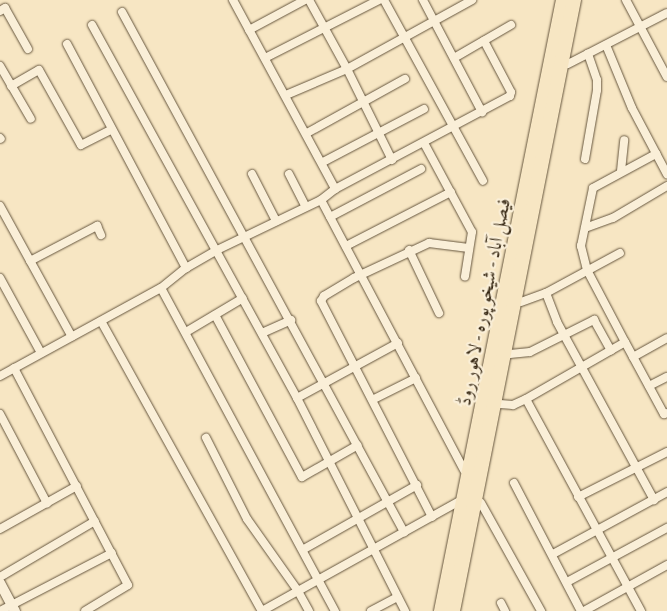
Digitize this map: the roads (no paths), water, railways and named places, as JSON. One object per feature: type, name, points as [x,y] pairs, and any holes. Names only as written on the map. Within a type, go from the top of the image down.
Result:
[{"type":"highway","name":"فیصل آباد - شیخو پورہ - لاہور روڈ","points":[[441,611],[563,0]]},
{"type":"highway","name":"فیصل آباد - شیخو پورہ - لاہور روڈ","points":[[453,611],[574,0]]},
{"type":"street","points":[[233,0],[307,133],[335,189]]},
{"type":"street","points":[[249,30],[305,0]]},
{"type":"street","points":[[309,0],[348,69],[392,160]]},
{"type":"street","points":[[265,58],[379,0]]},
{"type":"street","points":[[384,0],[406,37],[483,181]]},
{"type":"street","points":[[423,0],[482,112]]},
{"type":"street","points":[[286,95],[348,69],[472,0]]},
{"type":"street","points":[[626,0],[667,77]]},
{"type":"street","points":[[0,11],[5,8],[28,49]]},
{"type":"street","points":[[122,12],[326,383],[404,532]]},
{"type":"street","points":[[568,64],[667,13]]},
{"type":"street","points":[[92,25],[215,252],[243,298],[297,398],[359,519],[371,550],[405,611]]},
{"type":"street","points":[[454,58],[512,25]]},
{"type":"street","points":[[0,376],[161,288],[186,268],[215,252],[305,205],[321,200],[335,189],[455,127],[510,96],[511,92],[484,41]]},
{"type":"street","points":[[67,44],[186,268]]},
{"type":"street","points":[[606,45],[632,108],[667,174]]},
{"type":"street","points":[[585,159],[597,90],[597,80],[588,54]]},
{"type":"street","points":[[0,66],[31,119]]},
{"type":"street","points":[[11,86],[39,70],[81,145],[111,130]]},
{"type":"street","points":[[307,133],[405,80]]},
{"type":"street","points":[[322,162],[424,109]]},
{"type":"street","points":[[621,172],[624,140]]},
{"type":"street","points":[[424,143],[472,232],[465,276]]},
{"type":"street","points":[[656,154],[593,188],[581,246],[587,270],[664,414],[667,413]]},
{"type":"street","points":[[330,217],[421,169]]},
{"type":"street","points":[[252,174],[276,221]]},
{"type":"street","points":[[289,174],[305,205]]},
{"type":"street","points":[[585,228],[613,218],[667,186]]},
{"type":"street","points":[[346,246],[450,192]]},
{"type":"street","points":[[321,200],[464,470]]},
{"type":"street","points":[[0,206],[72,337]]},
{"type":"street","points":[[30,261],[97,226],[101,235]]},
{"type":"street","points":[[432,517],[374,399],[321,302],[324,296],[409,250],[429,243],[469,248]]},
{"type":"street","points":[[409,250],[439,313]]},
{"type":"street","points":[[521,302],[546,293],[620,252]]},
{"type":"street","points":[[0,278],[41,354]]},
{"type":"street","points":[[161,288],[304,549],[335,611]]},
{"type":"street","points":[[546,293],[564,335],[654,500]]},
{"type":"street","points":[[186,332],[243,298]]},
{"type":"street","points":[[215,315],[302,477],[358,445]]},
{"type":"street","points":[[262,333],[291,320]]},
{"type":"street","points":[[510,354],[530,352],[594,320],[611,350]]},
{"type":"street","points":[[101,321],[258,607],[262,611],[458,502]]},
{"type":"street","points":[[633,357],[667,338]]},
{"type":"street","points":[[500,404],[510,406],[526,399],[582,369],[625,342]]},
{"type":"street","points":[[297,398],[398,343]]},
{"type":"street","points":[[14,368],[128,585],[85,611]]},
{"type":"street","points":[[649,386],[667,377]]},
{"type":"street","points":[[374,399],[416,378]]},
{"type":"street","points":[[526,399],[641,611]]},
{"type":"street","points":[[0,414],[48,503]]},
{"type":"street","points":[[206,438],[247,519],[298,591],[309,611]]},
{"type":"street","points":[[578,497],[667,452]]},
{"type":"street","points":[[514,483],[582,611],[667,565]]},
{"type":"street","points":[[304,549],[417,485]]},
{"type":"street","points":[[0,529],[76,486]]},
{"type":"street","points":[[553,554],[667,492]]},
{"type":"street","points":[[480,503],[541,611]]},
{"type":"street","points":[[0,577],[95,521]]},
{"type":"street","points":[[567,582],[667,528]]},
{"type":"street","points":[[0,611],[13,608],[112,553]]},
{"type":"street","points":[[0,583],[13,608]]},
{"type":"street","points":[[371,611],[397,597]]},
{"type":"street","points":[[501,603],[505,611]]}]
